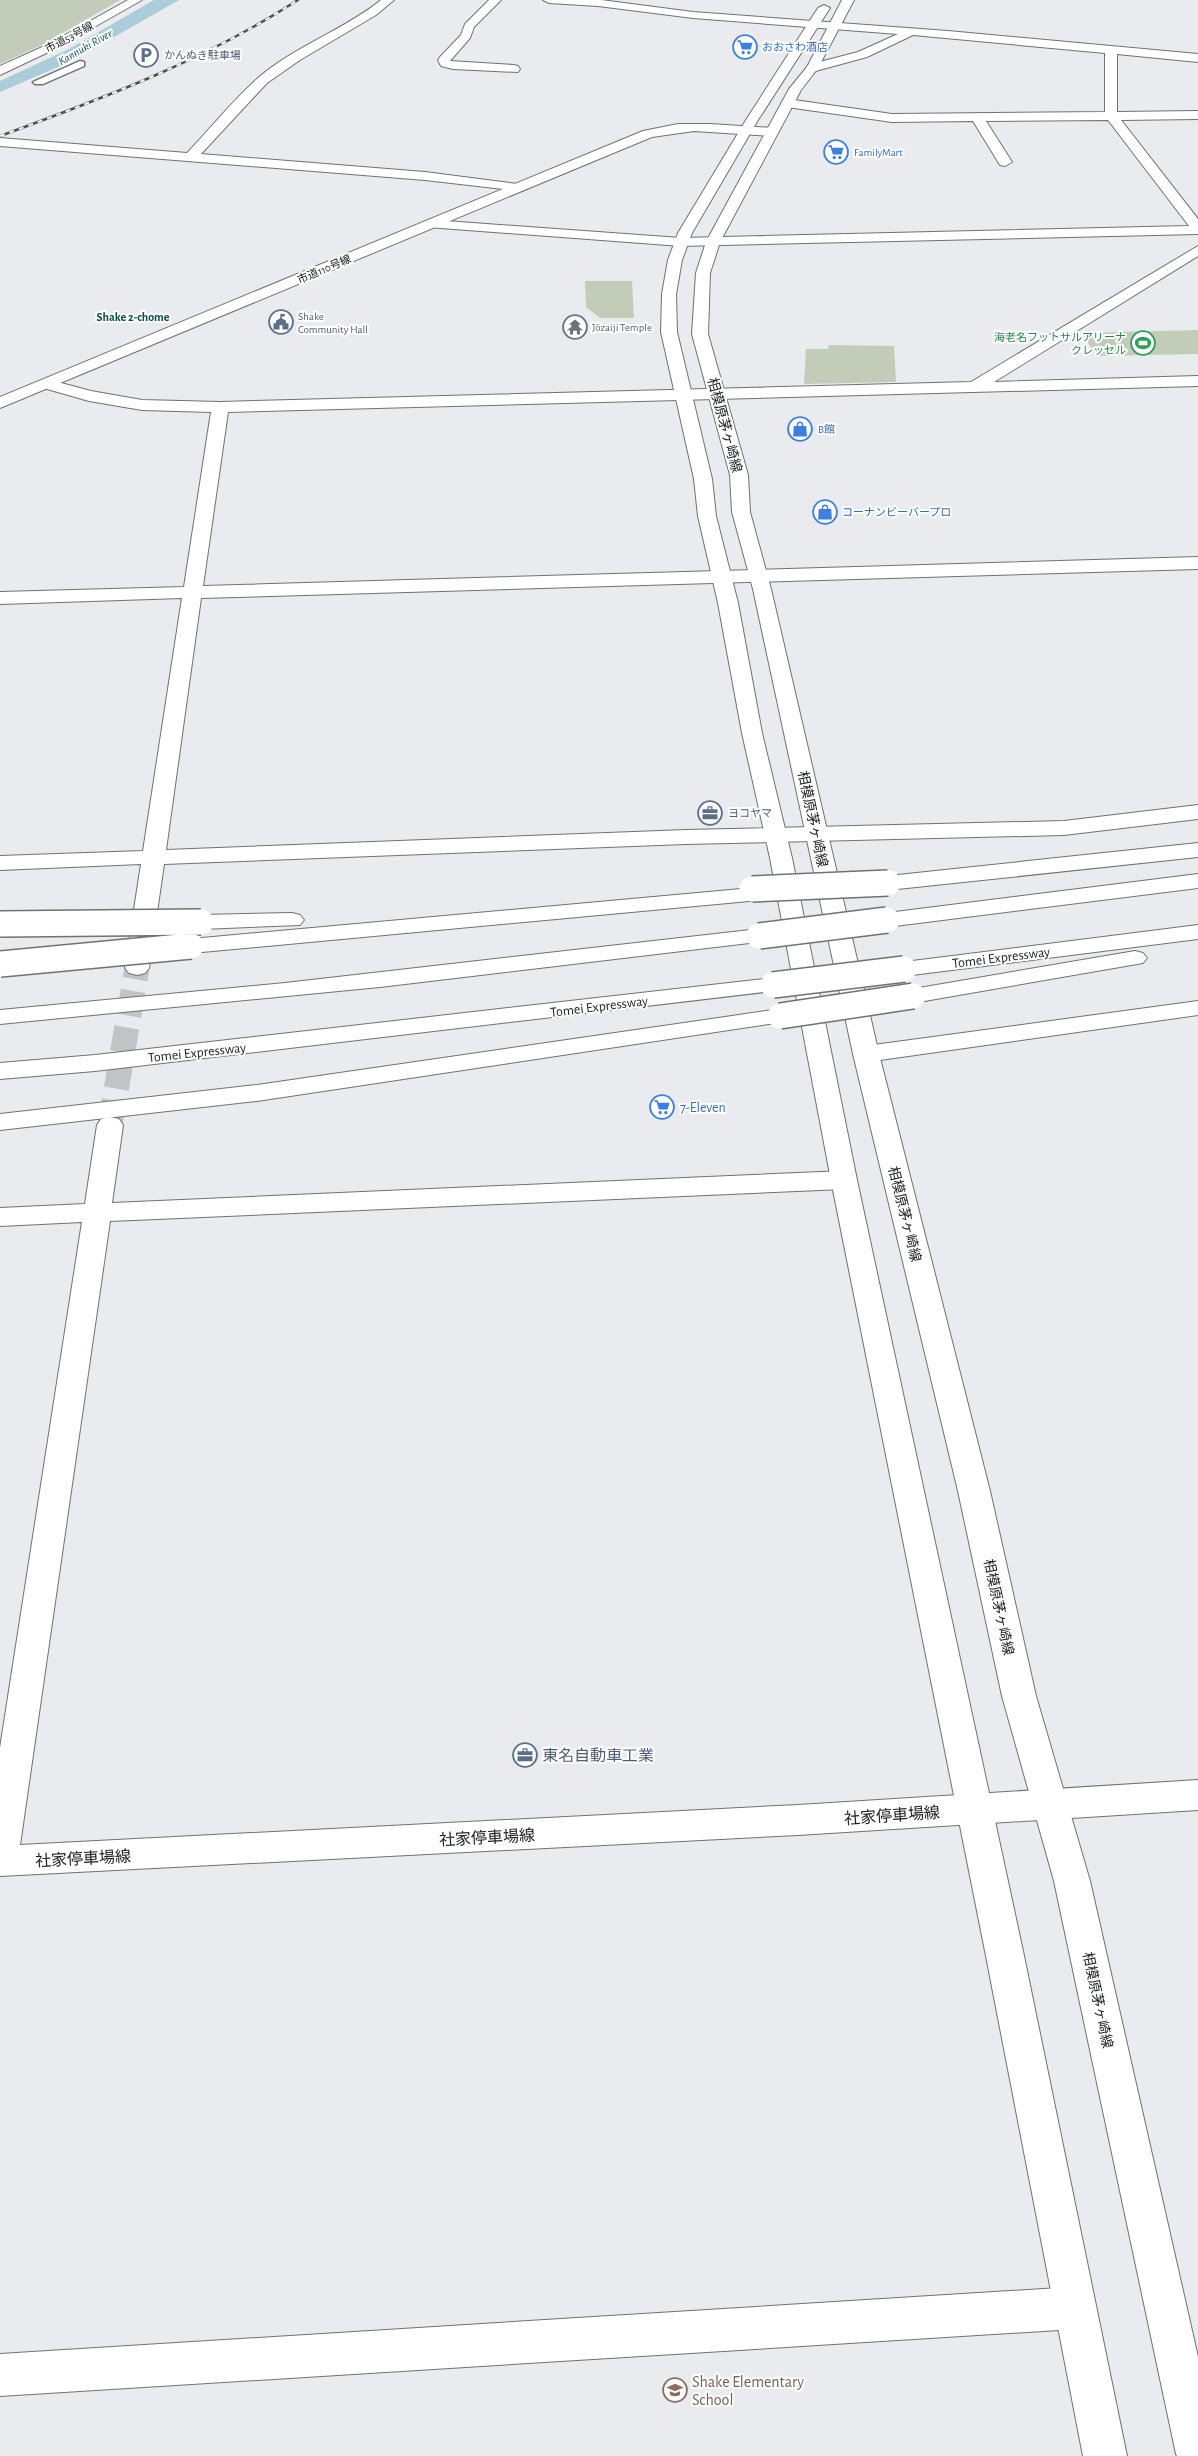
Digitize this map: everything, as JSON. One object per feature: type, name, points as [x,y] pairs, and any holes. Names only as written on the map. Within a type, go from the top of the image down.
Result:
[{"type":"main road","name":"市道53号線","points":[[0,71],[53,46],[136,0]]},
{"type":"main road","points":[[191,157],[263,80],[296,57],[372,13],[388,0]]},
{"type":"main road","points":[[495,0],[469,26],[466,36],[444,60],[444,63],[514,69]]},
{"type":"main road","points":[[549,0],[599,2],[693,15],[912,32],[1198,58]]},
{"type":"main road","points":[[829,0],[746,130],[681,242],[674,260],[668,294],[669,332],[703,479],[707,516],[722,578],[752,733],[776,835],[844,1180],[1105,2456]]},
{"type":"main road","name":"相模原茅ヶ崎線","points":[[848,0],[812,68],[794,90],[712,242],[702,285],[700,334],[739,475],[741,512],[758,577],[866,1054],[974,1491],[1019,1696],[1074,1891],[1198,2454]]},
{"type":"main road","points":[[812,68],[837,64],[912,32]]},
{"type":"main road","points":[[1111,51],[1111,114],[1198,229]]},
{"type":"main road","points":[[787,103],[873,116],[901,118],[1111,114],[1198,115]]},
{"type":"main road","points":[[977,117],[1005,162]]},
{"type":"main road","name":"市道110号線","points":[[0,403],[648,134],[690,128],[772,132]]},
{"type":"main road","points":[[1,142],[425,176],[517,188]]},
{"type":"main road","points":[[432,224],[681,242],[1198,229]]},
{"type":"main road","points":[[973,387],[1198,250]]},
{"type":"main road","points":[[46,384],[89,396],[142,405],[220,407],[1198,381]]},
{"type":"main road","points":[[137,968],[220,407]]},
{"type":"main road","points":[[0,598],[1198,564]]},
{"type":"main road","points":[[0,863],[816,833],[1064,828],[1198,812]]},
{"type":"main road","points":[[0,924],[201,922],[382,916],[888,883],[1198,850]]},
{"type":"main road","points":[[0,1018],[441,973],[759,936],[1198,881]]},
{"type":"main road","points":[[0,964],[752,892]]},
{"type":"main road","name":"Tomei Expressway","points":[[0,1072],[114,1061],[773,985],[1198,932]]},
{"type":"main road","points":[[0,1122],[257,1093],[913,996],[1198,947]]},
{"type":"main road","points":[[866,1054],[1198,1008]]},
{"type":"main road","points":[[0,1860],[110,1125]]},
{"type":"main road","points":[[0,1217],[844,1180]]},
{"type":"main road","points":[[1050,1804],[1198,1795]]},
{"type":"main road","name":"社家停車場線","points":[[0,1860],[798,1820],[1050,1804]]},
{"type":"main road","points":[[0,2375],[1075,2308]]},
{"type":"street","points":[[39,82],[80,64]]},
{"type":"green space","points":[[0,0],[120,0],[42,45],[0,64]]},
{"type":"green space","points":[[585,281],[632,281],[634,318],[600,318],[586,307]]},
{"type":"green space","name":"海老名フットサルアリーナ クレッセル","points":[[1198,330],[1198,354],[1096,356],[1082,333]]},
{"type":"green space","points":[[829,345],[894,346],[896,382],[804,384],[806,349],[828,349]]},
{"type":"water","name":"Kannuki River","points":[[154,0],[179,0],[72,61],[0,92],[0,81],[69,49]]},
{"type":"tunnel","points":[[110,1125],[137,968]]},
{"type":"railway","points":[[0,136],[153,76],[227,41],[263,22],[298,0]]},
{"type":"place","name":"おおさわ酒店","points":[[745,47]]},
{"type":"place","name":"かんぬき駐車場","points":[[146,55]]},
{"type":"place","name":"FamilyMart","points":[[836,152]]},
{"type":"place","name":"Shake Community Hall","points":[[281,322]]},
{"type":"place","name":"Jōzaiji Temple","points":[[575,327]]},
{"type":"place","name":"海老名フットサルアリーナ クレッセル","points":[[1143,343]]},
{"type":"place","name":"B館","points":[[800,429]]},
{"type":"place","name":"コーナンビーバープロ","points":[[825,512]]},
{"type":"place","name":"ヨコヤマ","points":[[710,813]]},
{"type":"place","name":"7-Eleven","points":[[662,1107]]},
{"type":"place","name":"東名自動車工業","points":[[525,1755]]},
{"type":"place","name":"Shake Elementary School","points":[[675,2390]]},
{"type":"district","name":"Shake 2-chome","points":[[133,317]]}]
